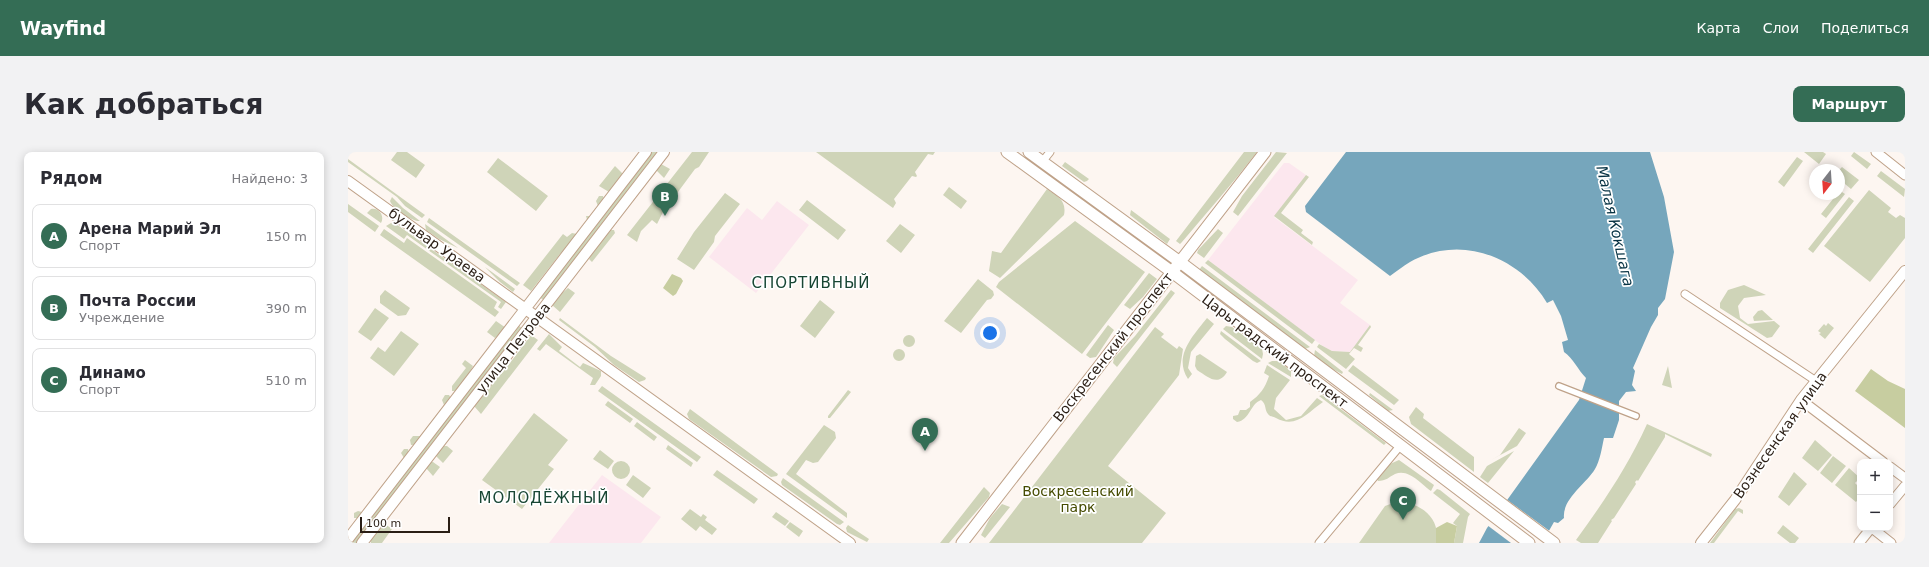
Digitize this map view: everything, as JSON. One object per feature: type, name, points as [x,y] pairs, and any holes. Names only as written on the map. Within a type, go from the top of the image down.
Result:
[{"type":"main road","name":"улица Петрова","points":[[348,539],[646,152]]},
{"type":"main road","name":"улица Петрова","points":[[362,543],[664,152]]},
{"type":"main road","name":"Царьградский проспект","points":[[1007,152],[1172,272],[1467,497],[1530,543]]},
{"type":"main road","name":"Царьградский проспект","points":[[1028,152],[1180,262],[1554,543]]},
{"type":"main road","name":"Воскресенский проспект","points":[[962,543],[1265,152]]},
{"type":"main road","name":"бульвар Ураева","points":[[348,182],[850,543]]},
{"type":"main road","name":"Вознесенская улица","points":[[1701,543],[1735,500],[1816,381],[1905,271]]},
{"type":"street","points":[[1042,162],[1050,152]]},
{"type":"street","points":[[1876,152],[1905,174]]},
{"type":"street","points":[[1685,294],[1816,381]]},
{"type":"street","points":[[1559,386],[1636,416]]},
{"type":"street","points":[[1802,400],[1880,459]]},
{"type":"street","points":[[1319,543],[1400,446]]},
{"type":"street","points":[[1893,469],[1905,478]]},
{"type":"street","points":[[1893,500],[1905,486]]},
{"type":"street","points":[[1859,543],[1869,531]]},
{"type":"street","points":[[1876,531],[1891,543]]},
{"type":"shaded area","points":[[1284,163],[1289,163],[1306,175],[1274,217],[1358,280],[1340,303],[1370,325],[1350,352],[1332,351],[1324,347],[1208,260]]},
{"type":"shaded area","points":[[777,201],[809,225],[756,293],[709,257],[747,208],[762,220]]},
{"type":"shaded area","points":[[602,475],[661,517],[641,543],[549,543]]},
{"type":"green space","points":[[397,152],[407,152],[425,165],[416,178],[391,160]]},
{"type":"green space","points":[[651,152],[660,152],[545,301],[539,297]]},
{"type":"green space","points":[[692,152],[709,152],[699,167],[695,169],[675,196],[676,197],[665,211],[664,210],[657,224],[652,220],[641,231],[637,242],[627,235]]},
{"type":"green space","points":[[816,152],[935,152],[933,155],[928,154],[915,172],[917,176],[912,176],[894,199],[896,203],[893,208]]},
{"type":"green space","points":[[1244,152],[1257,152],[1180,244],[1176,241]]},
{"type":"green space","points":[[1276,152],[1287,153],[1238,216],[1233,212],[1242,196]]},
{"type":"green space","points":[[1804,152],[1823,152],[1826,154],[1819,164]]},
{"type":"green space","points":[[1854,152],[1871,164],[1867,169],[1851,156]]},
{"type":"green space","points":[[1797,157],[1803,161],[1784,187],[1778,182]]},
{"type":"green space","points":[[498,158],[548,196],[536,211],[487,172]]},
{"type":"green space","points":[[348,159],[425,215],[422,218],[405,206],[397,197],[348,162]]},
{"type":"green space","points":[[1065,162],[1089,179],[1084,182],[1062,166]]},
{"type":"green space","points":[[661,164],[670,169],[664,178],[656,170]]},
{"type":"green space","points":[[615,166],[623,174],[609,192],[599,186]]},
{"type":"green space","points":[[1845,169],[1859,180],[1851,189],[1845,184]]},
{"type":"green space","points":[[1881,171],[1905,189],[1904,197],[1877,176]]},
{"type":"green space","points":[[1306,175],[1309,177],[1281,213],[1303,230],[1301,233],[1313,242],[1312,245],[1274,216]]},
{"type":"green space","points":[[949,187],[967,201],[961,209],[943,195]]},
{"type":"green space","points":[[1047,189],[1058,196],[1063,202],[1065,210],[1064,215],[1000,278],[989,271],[992,251],[1001,253]]},
{"type":"green space","points":[[1869,190],[1891,208],[1888,212],[1896,218],[1900,215],[1905,218],[1905,238],[1870,282],[1824,246]]},
{"type":"green space","points":[[725,193],[740,204],[715,236],[714,242],[694,270],[677,259],[694,232]]},
{"type":"green space","points":[[599,196],[603,196],[604,199],[578,235],[560,254],[531,291],[523,285],[563,234],[567,237],[572,233],[577,234],[587,220],[586,216],[590,216],[598,206],[596,201]]},
{"type":"green space","points":[[392,197],[420,221],[416,221],[398,211],[390,201]]},
{"type":"green space","points":[[1849,197],[1854,201],[1813,253],[1808,249]]},
{"type":"green space","points":[[807,200],[846,230],[838,240],[799,210]]},
{"type":"green space","points":[[1832,200],[1840,200],[1826,218],[1821,214]]},
{"type":"green space","points":[[348,204],[379,226],[375,232],[348,212]]},
{"type":"green space","points":[[371,209],[376,209],[382,215],[381,223],[367,213]]},
{"type":"green space","points":[[1131,210],[1170,239],[1167,244],[1130,215]]},
{"type":"green space","points":[[429,218],[520,283],[517,286],[427,222]]},
{"type":"green space","points":[[1075,221],[1145,272],[1082,354],[996,287],[999,282]]},
{"type":"green space","points":[[391,223],[396,224],[506,302],[501,309],[498,307],[501,302],[407,235],[404,239],[386,226]]},
{"type":"green space","points":[[425,224],[458,248],[439,239],[426,230]]},
{"type":"green space","points":[[900,224],[915,235],[901,253],[886,241]]},
{"type":"green space","points":[[384,229],[404,243],[407,238],[497,302],[494,308],[499,312],[495,317],[380,235]]},
{"type":"green space","points":[[1218,229],[1223,233],[1204,258],[1197,253],[1198,250]]},
{"type":"green space","points":[[609,230],[614,230],[615,233],[592,262],[589,259],[598,243]]},
{"type":"green space","points":[[1208,260],[1315,340],[1312,344],[1205,263]]},
{"type":"green space","points":[[1202,266],[1310,347],[1305,349],[1199,270]]},
{"type":"green space","points":[[485,267],[515,289],[513,292],[500,282]]},
{"type":"green space","points":[[1149,273],[1157,279],[1143,297],[1130,309],[1124,305]]},
{"type":"green space","points":[[672,274],[681,278],[683,281],[676,294],[673,296],[663,288]]},
{"type":"green space","points":[[978,279],[993,291],[994,295],[991,299],[987,300],[961,333],[944,321]]},
{"type":"green space","points":[[1744,285],[1766,295],[1744,298],[1738,306],[1740,318],[1748,324],[1774,321],[1780,326],[1772,337],[1767,338],[1720,308],[1720,303],[1728,290]]},
{"type":"green space","points":[[568,288],[575,293],[560,312],[552,305],[554,300]]},
{"type":"green space","points":[[385,290],[410,308],[406,315],[398,316],[380,303],[380,296]]},
{"type":"green space","points":[[1171,290],[1175,293],[1117,367],[1113,363],[1114,358],[1135,336]]},
{"type":"green space","points":[[820,300],[835,312],[815,338],[800,326]]},
{"type":"green space","points":[[375,308],[389,318],[371,341],[358,332]]},
{"type":"green space","points":[[1762,310],[1773,320],[1754,321],[1753,317],[1758,311]]},
{"type":"green space","points":[[560,318],[611,356],[646,378],[645,380],[639,382],[614,365],[595,347],[559,320]]},
{"type":"green space","points":[[1207,318],[1214,324],[1191,352],[1188,368],[1192,374],[1188,379],[1184,371],[1184,354],[1191,339]]},
{"type":"green space","points":[[496,321],[506,328],[495,338],[487,332]]},
{"type":"green space","points":[[1828,323],[1834,328],[1825,339],[1819,334],[1821,333],[1818,331],[1824,324],[1826,326]]},
{"type":"green space","points":[[518,325],[523,329],[358,543],[349,543]]},
{"type":"green space","points":[[1108,325],[1114,330],[1096,357],[1090,358],[1086,355]]},
{"type":"green space","points":[[1370,325],[1371,327],[1358,345],[1363,348],[1361,352],[1354,348],[1349,354],[1355,359],[1346,369],[1317,347],[1319,344],[1332,351],[1350,352]]},
{"type":"green space","points":[[1226,326],[1232,327],[1262,349],[1262,359],[1223,329]]},
{"type":"green space","name":"Воскресенский парк","points":[[1155,327],[1164,334],[1161,337],[1177,349],[1179,346],[1183,349],[1179,375],[1108,466],[1166,513],[1142,543],[989,543]]},
{"type":"green space","points":[[401,331],[419,344],[394,376],[370,358],[378,347],[385,352]]},
{"type":"green space","points":[[1221,331],[1261,361],[1257,363],[1253,361],[1225,339],[1220,334]]},
{"type":"green space","points":[[549,334],[562,347],[559,351],[580,367],[583,363],[601,371],[601,376],[595,385],[590,385],[593,378],[546,344],[540,351],[537,349]]},
{"type":"green space","points":[[531,335],[538,340],[481,414],[474,406],[484,391],[503,372]]},
{"type":"green space","points":[[907,335],[911,335],[915,341],[911,347],[907,347],[903,343],[903,339]]},
{"type":"green space","points":[[897,349],[901,349],[905,355],[901,361],[897,361],[893,357],[893,353]]},
{"type":"green space","points":[[1315,350],[1343,372],[1342,374],[1325,365],[1314,356]]},
{"type":"green space","points":[[1200,354],[1227,372],[1224,377],[1216,380],[1209,378],[1197,370],[1195,366],[1196,356]]},
{"type":"green space","points":[[465,360],[473,366],[465,382],[457,391],[452,391],[452,386],[466,368],[462,364]]},
{"type":"green space","points":[[1272,361],[1279,361],[1291,371],[1291,377],[1268,363]]},
{"type":"green space","points":[[1267,365],[1290,380],[1276,398],[1274,409],[1286,420],[1301,416],[1317,398],[1323,402],[1306,415],[1290,422],[1283,421],[1269,415],[1261,400],[1254,405],[1245,418],[1237,422],[1233,419],[1233,416],[1238,415],[1240,410],[1246,410],[1250,407],[1250,402],[1257,397],[1266,384],[1269,376],[1264,373]]},
{"type":"green space","points":[[1353,365],[1399,400],[1394,405],[1348,371]]},
{"type":"green space","points":[[1668,366],[1672,388],[1662,385]]},
{"type":"green space","points":[[1871,369],[1888,381],[1905,389],[1905,428],[1855,391]]},
{"type":"green space","points":[[602,386],[701,457],[697,462],[598,391]]},
{"type":"green space","points":[[848,390],[851,392],[830,418],[828,418],[828,416]]},
{"type":"green space","points":[[1370,393],[1393,410],[1388,411],[1369,395]]},
{"type":"green space","points":[[445,395],[449,395],[451,398],[414,445],[411,445],[410,440],[413,436],[420,436],[444,405],[442,400]]},
{"type":"green space","points":[[1322,395],[1386,443],[1384,445],[1319,396]]},
{"type":"green space","points":[[608,401],[633,419],[630,423],[605,405]]},
{"type":"green space","points":[[1416,407],[1424,414],[1423,418],[1474,457],[1474,472],[1411,424],[1409,417]]},
{"type":"green space","points":[[690,409],[778,474],[777,476],[771,477],[689,419],[687,414]]},
{"type":"green space","points":[[534,413],[568,440],[548,465],[554,469],[522,509],[482,480]]},
{"type":"green space","points":[[637,422],[657,437],[654,441],[634,426]]},
{"type":"green space","points":[[1647,424],[1712,454],[1711,457],[1665,434],[1665,437],[1638,481],[1637,480],[1635,482],[1636,484],[1614,518],[1611,520],[1612,521],[1598,543],[1581,543],[1576,540],[1596,512],[1632,455]]},
{"type":"green space","points":[[824,425],[835,432],[836,438],[818,462],[813,463],[806,460],[796,474],[847,513],[847,518],[786,474]]},
{"type":"green space","points":[[1519,428],[1526,433],[1517,446],[1491,460],[1500,455]]},
{"type":"green space","points":[[1815,440],[1832,455],[1818,471],[1802,458]]},
{"type":"green space","points":[[668,445],[693,463],[691,467],[666,449]]},
{"type":"green space","points":[[442,446],[447,446],[453,451],[443,463],[436,456]]},
{"type":"green space","points":[[404,449],[408,449],[409,454],[358,518],[354,518],[354,513],[358,511],[362,512],[404,458],[401,453]]},
{"type":"green space","points":[[600,450],[614,461],[608,469],[593,459]]},
{"type":"green space","points":[[1514,451],[1488,483],[1480,477],[1487,466]]},
{"type":"green space","points":[[1833,456],[1846,466],[1832,483],[1820,473]]},
{"type":"green space","points":[[1399,460],[1434,485],[1431,491],[1415,478],[1405,473],[1395,474],[1385,480],[1378,481],[1377,479],[1390,464]]},
{"type":"green space","points":[[621,461],[627,464],[630,470],[627,476],[621,479],[615,476],[612,470],[615,464]]},
{"type":"green space","points":[[430,462],[433,462],[440,467],[433,476],[426,468]]},
{"type":"green space","points":[[1849,468],[1857,475],[1857,481],[1855,483],[1857,485],[1857,501],[1856,502],[1835,485]]},
{"type":"green space","points":[[717,470],[758,499],[754,504],[713,475]]},
{"type":"green space","points":[[1794,472],[1807,484],[1789,506],[1778,497]]},
{"type":"green space","points":[[633,475],[651,488],[643,498],[626,485]]},
{"type":"green space","points":[[783,478],[844,522],[840,525],[837,524],[782,485],[781,482]]},
{"type":"green space","points":[[984,487],[990,493],[989,497],[949,543],[940,543]]},
{"type":"green space","points":[[1437,489],[1470,514],[1468,517],[1463,543],[1454,543],[1457,526],[1453,523],[1460,514],[1433,493]]},
{"type":"green space","points":[[1396,502],[1413,504],[1427,513],[1436,526],[1436,543],[1359,543],[1385,506]]},
{"type":"green space","points":[[1002,504],[1010,507],[985,538],[981,535],[990,518]]},
{"type":"green space","points":[[1739,508],[1743,510],[1743,514],[1738,511],[1714,543],[1710,543],[1735,509]]},
{"type":"green space","points":[[690,509],[701,517],[703,514],[707,517],[705,520],[717,529],[712,535],[700,526],[696,531],[681,519]]},
{"type":"green space","points":[[776,512],[789,521],[785,526],[772,517]]},
{"type":"green space","points":[[790,522],[803,531],[799,537],[786,527]]},
{"type":"green space","points":[[1447,522],[1457,526],[1454,543],[1436,543],[1436,528]]},
{"type":"green space","points":[[382,524],[385,524],[392,529],[382,543],[371,543],[370,539]]},
{"type":"green space","points":[[848,525],[869,539],[867,542],[847,532],[846,528]]},
{"type":"green space","points":[[1783,525],[1799,538],[1795,543],[1790,543],[1777,533]]},
{"type":"water","name":"Малая Кокшага","points":[[1346,152],[1650,152],[1664,197],[1674,252],[1665,299],[1658,308],[1658,315],[1651,327],[1633,368],[1635,371],[1632,385],[1636,391],[1626,392],[1619,401],[1619,420],[1613,438],[1604,438],[1597,466],[1567,504],[1564,511],[1564,518],[1558,523],[1554,522],[1542,543],[1479,543],[1487,528],[1579,400],[1586,378],[1570,357],[1564,352],[1562,342],[1568,340],[1561,316],[1553,300],[1547,303],[1535,287],[1521,273],[1505,262],[1487,254],[1468,250],[1449,250],[1429,254],[1410,262],[1390,276],[1306,212],[1305,206]]},
{"type":"pier","points":[[1506,499],[1551,532],[1544,543],[1511,543],[1487,525]]},
{"type":"place","name":"Почта России","points":[[665,216]]},
{"type":"place","name":"Арена Марий Эл","points":[[925,451]]},
{"type":"place","name":"Динамо","points":[[1403,520]]},
{"type":"district","name":"СПОРТИВНЫЙ","points":[[811,283]]},
{"type":"district","name":"МОЛОДЁЖНЫЙ","points":[[544,498]]}]
